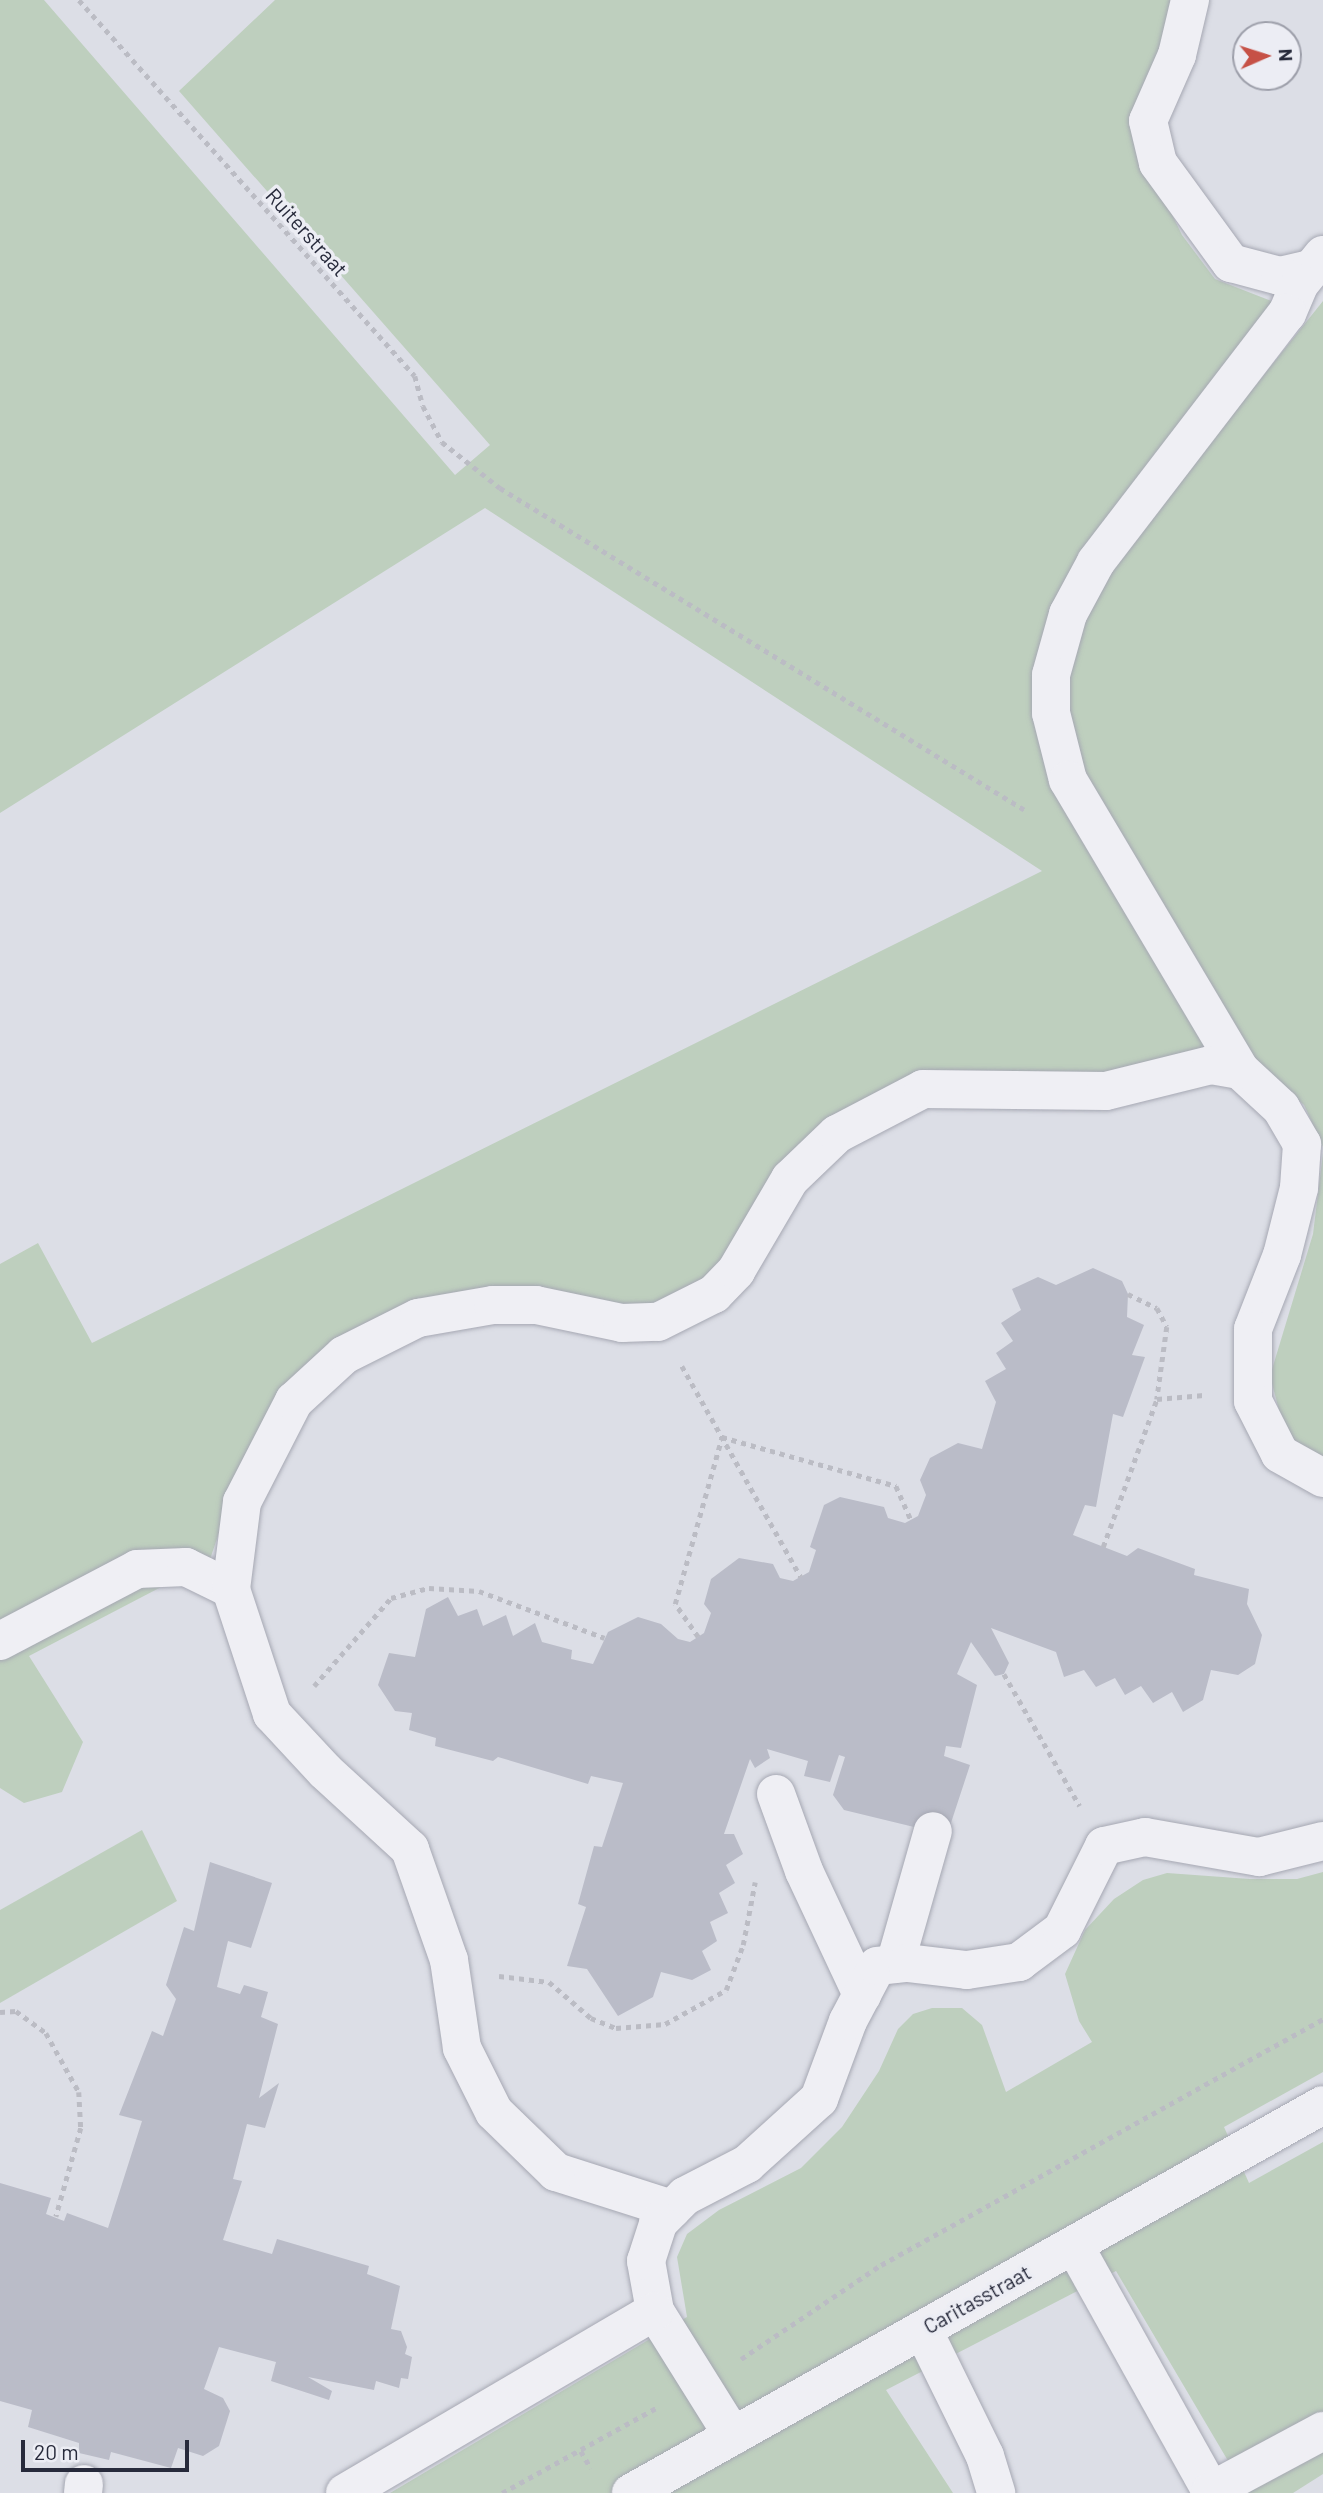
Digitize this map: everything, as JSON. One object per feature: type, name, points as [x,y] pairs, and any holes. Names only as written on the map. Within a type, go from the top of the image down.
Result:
[{"type":"street","points":[[1190,0],[1177,55],[1149,121],[1158,163],[1231,263],[1280,276],[1317,262]]},
{"type":"street","points":[[1317,262],[1287,313],[1096,562],[1068,614],[1051,675],[1051,713],[1068,780],[1240,1070],[1281,1108],[1302,1144],[1300,1188],[1282,1255],[1253,1329],[1253,1401],[1280,1454],[1323,1478]]},
{"type":"street","points":[[672,2209],[556,2172],[494,2112],[462,2049],[452,1978],[410,1849],[325,1771],[272,1714],[232,1589],[242,1502],[294,1401],[344,1355],[418,1318],[494,1305],[536,1306],[622,1323],[658,1322],[714,1294],[736,1272],[790,1179],[837,1134],[923,1089],[1106,1091],[1211,1065],[1240,1070]]},
{"type":"street","points":[[0,1641],[137,1569],[186,1567],[232,1589]]},
{"type":"street","points":[[776,1794],[804,1871],[862,1995]]},
{"type":"street","points":[[895,1964],[933,1831]]},
{"type":"street","points":[[733,2435],[703,2383],[655,2311],[646,2261],[658,2223],[685,2196],[747,2164],[820,2099],[862,1995],[877,1966],[895,1964],[967,1970],[1019,1962],[1062,1930],[1104,1846],[1145,1837],[1259,1857],[1323,1841]]},
{"type":"street","name":"Caritasstraat","points":[[631,2493],[1323,2105]]},
{"type":"street","points":[[1074,2245],[1211,2490],[1323,2431]]},
{"type":"street","points":[[345,2493],[655,2311]]},
{"type":"street","points":[[923,2330],[985,2456],[996,2493]]},
{"type":"path","name":"Ruiterstraat","points":[[79,0],[415,376],[423,406],[442,442],[500,488],[1040,819]]},
{"type":"path","points":[[1103,1547],[1157,1399],[1167,1327],[1157,1308],[1128,1294]]},
{"type":"path","points":[[658,1322],[800,1577]]},
{"type":"path","points":[[1157,1399],[1253,1390]]},
{"type":"path","points":[[722,1437],[895,1486],[911,1520]]},
{"type":"path","points":[[698,1637],[675,1604],[722,1437]]},
{"type":"path","points":[[283,1725],[346,1644],[391,1598],[429,1588],[479,1591],[605,1639]]},
{"type":"path","points":[[1004,1674],[1104,1846]]},
{"type":"path","points":[[452,1978],[519,1975],[548,1982],[591,2018],[616,2028],[664,2024],[726,1990],[743,1945],[757,1874]]},
{"type":"path","points":[[0,2012],[16,2011],[46,2033],[79,2092],[81,2129],[55,2217]]},
{"type":"path","points":[[502,2493],[703,2383],[881,2265],[1323,2019]]},
{"type":"green space","points":[[0,0],[44,0],[455,475],[490,445],[179,91],[275,0],[1181,0],[1150,169],[1182,235],[1215,279],[1279,304],[1150,475],[1038,720],[1214,1049],[1150,1067],[878,1097],[726,1273],[646,1313],[390,1316],[239,1475],[209,1562],[29,1656],[83,1742],[62,1792],[24,1803],[0,1788],[0,1264],[38,1243],[92,1343],[1042,871],[485,508],[0,813]]},
{"type":"green space","points":[[1323,301],[1323,1147],[1304,1105],[1242,1050],[1073,768],[1061,693],[1074,634],[1101,579]]},
{"type":"green space","points":[[1323,1153],[1323,1469],[1285,1433],[1270,1376],[1313,1234]]},
{"type":"green space","points":[[142,1830],[177,1901],[0,2003],[0,1910]]},
{"type":"green space","points":[[1323,1872],[1323,2072],[1224,2127],[1249,2183],[1323,2142],[1323,2474],[1293,2493],[1247,2493],[1116,2271],[886,2390],[953,2493],[390,2493],[687,2317],[677,2257],[687,2234],[719,2210],[801,2168],[842,2127],[879,2071],[898,2029],[913,2014],[932,2008],[962,2008],[982,2025],[1006,2092],[1092,2042],[1079,2021],[1065,1974],[1085,1930],[1114,1899],[1143,1880],[1167,1873],[1250,1879],[1297,1879]]},
{"type":"building","points":[[1093,1268],[1122,1281],[1128,1294],[1127,1317],[1144,1325],[1132,1355],[1145,1357],[1123,1417],[1113,1414],[1096,1507],[1085,1505],[1073,1535],[1127,1556],[1138,1548],[1195,1569],[1194,1575],[1249,1589],[1247,1604],[1262,1635],[1255,1664],[1238,1675],[1211,1670],[1203,1700],[1183,1712],[1172,1692],[1153,1703],[1141,1686],[1125,1695],[1115,1678],[1096,1687],[1084,1670],[1064,1677],[1056,1652],[991,1628],[1009,1663],[1004,1674],[995,1676],[971,1642],[957,1674],[977,1685],[961,1748],[946,1746],[944,1756],[970,1765],[947,1835],[844,1810],[833,1795],[845,1757],[839,1755],[830,1782],[804,1776],[808,1761],[767,1749],[770,1758],[755,1768],[750,1759],[724,1834],[734,1834],[743,1854],[726,1865],[735,1883],[719,1893],[728,1913],[710,1922],[717,1941],[702,1951],[711,1970],[692,1980],[661,1972],[653,1997],[618,2016],[587,1969],[567,1966],[586,1907],[578,1904],[594,1846],[602,1847],[623,1783],[591,1776],[588,1784],[498,1757],[493,1761],[435,1746],[436,1738],[409,1730],[412,1713],[395,1711],[378,1685],[389,1653],[415,1657],[426,1609],[448,1597],[458,1616],[477,1609],[483,1626],[506,1615],[513,1636],[535,1623],[542,1642],[572,1650],[571,1659],[593,1664],[608,1632],[638,1617],[661,1624],[678,1639],[690,1642],[704,1633],[711,1613],[704,1604],[711,1579],[739,1558],[773,1564],[780,1578],[793,1581],[809,1572],[816,1550],[810,1547],[824,1505],[840,1497],[884,1507],[888,1518],[905,1523],[918,1516],[926,1495],[920,1480],[930,1458],[958,1443],[982,1449],[996,1402],[985,1381],[1006,1369],[996,1353],[1013,1341],[1001,1323],[1021,1310],[1012,1289],[1038,1277],[1056,1285]]},
{"type":"building","points":[[210,1862],[272,1883],[251,1948],[228,1941],[217,1987],[240,1994],[244,1985],[268,1992],[261,2017],[278,2024],[259,2098],[279,2083],[265,2128],[247,2124],[233,2179],[242,2181],[223,2240],[272,2254],[277,2239],[369,2266],[367,2274],[400,2286],[391,2329],[401,2331],[407,2347],[405,2354],[412,2357],[408,2379],[401,2378],[399,2388],[376,2381],[374,2390],[308,2377],[332,2391],[329,2400],[271,2381],[276,2362],[219,2347],[204,2389],[223,2398],[230,2411],[219,2446],[203,2456],[178,2448],[171,2468],[111,2452],[109,2460],[79,2453],[79,2443],[28,2427],[32,2410],[0,2401],[0,2183],[51,2198],[46,2214],[64,2221],[67,2213],[108,2228],[142,2121],[119,2115],[152,2031],[163,2036],[176,1999],[166,1985],[184,1927],[194,1931]]}]
